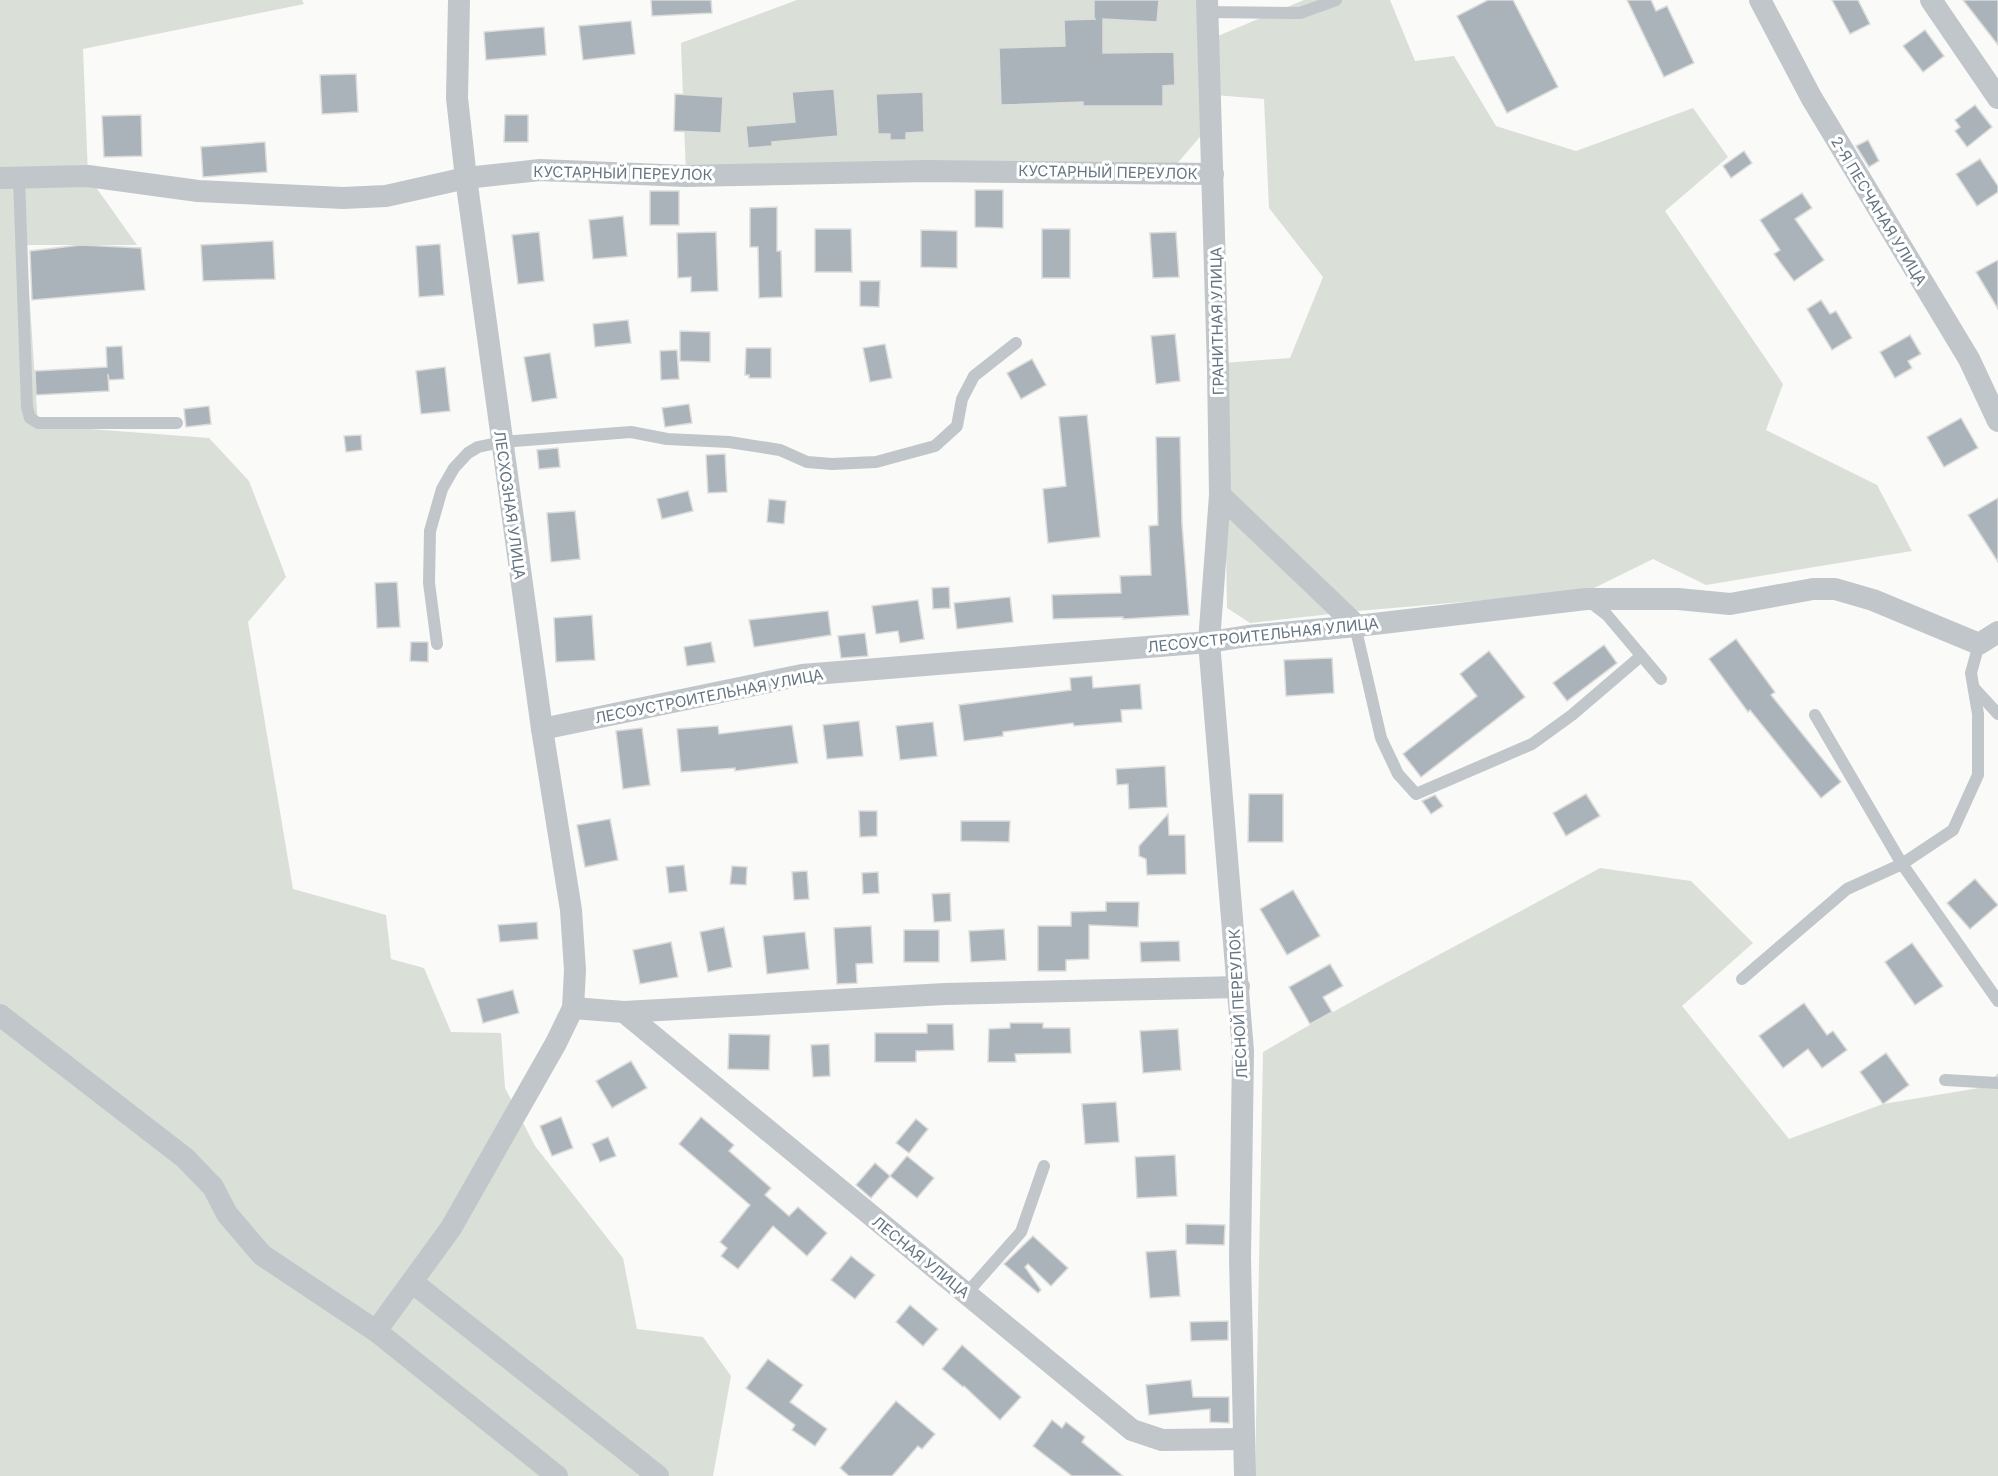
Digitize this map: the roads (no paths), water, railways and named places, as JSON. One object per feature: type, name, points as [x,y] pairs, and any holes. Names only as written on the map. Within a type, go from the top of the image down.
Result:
[{"type":"street","name":"ЛЕСХОЗНАЯ УЛИЦА","points":[[459,0],[457,98],[466,178],[542,729],[572,910],[575,970],[573,1008]]},
{"type":"street","name":"2-Я ПЕСЧАНАЯ УЛИЦА","points":[[1760,0],[1811,97],[1969,359],[1998,421]]},
{"type":"street","points":[[1931,0],[1998,98]]},
{"type":"street","name":"ГРАНИТНАЯ УЛИЦА","points":[[1207,6],[1220,495],[1209,642]]},
{"type":"street","name":"КУСТАРНЫЙ ПЕРЕУЛОК","points":[[10,177],[88,177],[198,191],[344,198],[386,196],[466,178],[540,170],[686,176],[926,171],[1213,174]]},
{"type":"street","points":[[1220,495],[1357,628]]},
{"type":"street","name":"ЛЕСОУСТРОИТЕЛЬНАЯ УЛИЦА","points":[[542,729],[802,675],[1357,628],[1586,600],[1678,599],[1730,604],[1812,589],[1835,589],[1988,638]]},
{"type":"street","name":"ЛЕСНОЙ ПЕРЕУЛОК","points":[[1209,642],[1243,1051],[1240,1258],[1245,1476]]},
{"type":"street","points":[[376,1331],[451,1228],[556,1043],[573,1008],[624,1012],[945,994],[1239,987]]},
{"type":"street","name":"ЛЕСНАЯ УЛИЦА","points":[[624,1012],[1132,1430],[1162,1440],[1244,1439]]},
{"type":"street","points":[[0,1016],[185,1158],[213,1187],[227,1214],[262,1255],[376,1331],[557,1476]]},
{"type":"street","points":[[412,1282],[658,1476]]},
{"type":"lane","points":[[1207,6],[1299,13],[1336,0]]},
{"type":"lane","points":[[10,177],[27,407],[30,418],[38,423],[177,423]]},
{"type":"lane","points":[[437,644],[429,583],[430,531],[442,489],[454,468],[468,453],[478,447],[502,442],[631,432],[668,439],[729,442],[780,450],[807,462],[832,464],[876,462],[935,446],[957,426],[962,399],[974,376],[1016,343]]},
{"type":"lane","points":[[1586,600],[1607,615],[1661,679]]},
{"type":"lane","points":[[1357,628],[1382,738],[1398,774],[1416,794],[1532,744],[1572,715],[1641,656]]},
{"type":"lane","points":[[1742,979],[1847,889],[1902,864],[1953,830],[1978,776],[1978,714],[1971,673],[1988,638]]},
{"type":"lane","points":[[1974,687],[1998,714]]},
{"type":"lane","points":[[1815,715],[1902,864],[1998,1001]]},
{"type":"lane","points":[[1945,1080],[1998,1083]]},
{"type":"lane","points":[[966,1294],[1021,1232],[1044,1166]]}]
